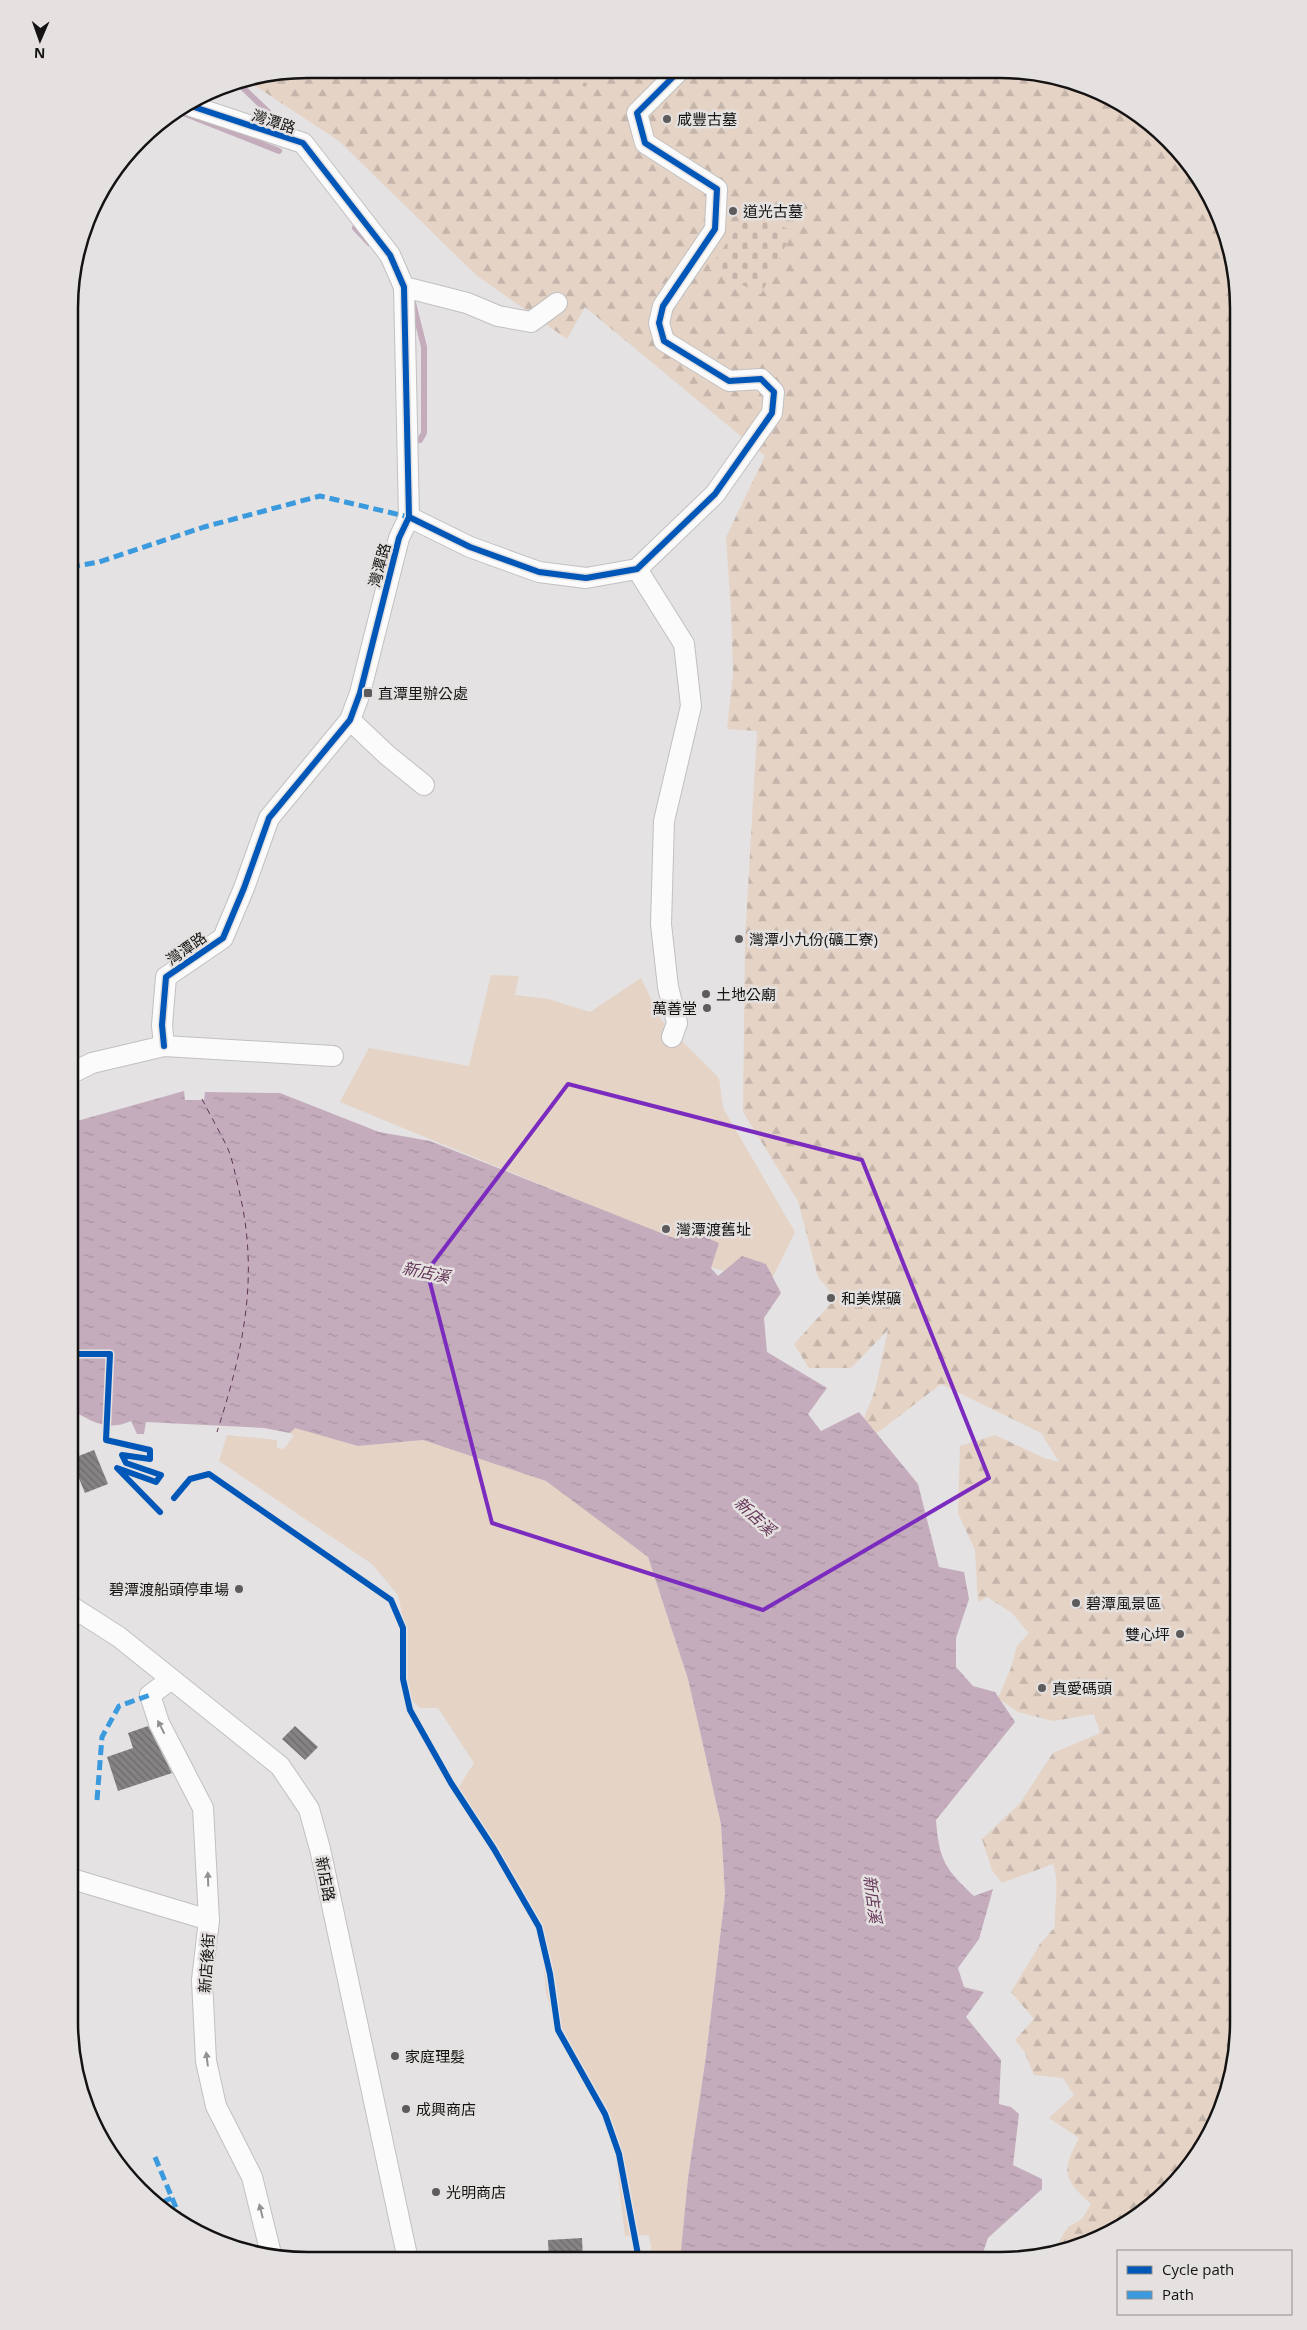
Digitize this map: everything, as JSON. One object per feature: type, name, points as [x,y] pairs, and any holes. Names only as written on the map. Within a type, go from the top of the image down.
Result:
[{"type":"street","points":[[409,517],[470,547],[539,572],[586,578],[637,569],[715,494],[772,412],[774,392],[761,379],[729,381],[664,340],[659,323],[663,306],[715,229],[717,189],[645,144],[637,113],[672,78]]},
{"type":"street","name":"灣潭路","points":[[164,1046],[162,1025],[166,977],[223,938],[244,888],[269,818],[350,720],[360,693],[399,538],[409,517],[404,287],[390,255],[303,143],[195,107]]},
{"type":"street","points":[[404,287],[467,303],[498,316],[531,322],[557,303]]},
{"type":"street","points":[[637,569],[684,644],[691,706],[664,821],[661,924],[668,987],[677,1023],[672,1037]]},
{"type":"street","points":[[350,720],[424,785]]},
{"type":"street","points":[[78,1070],[92,1063],[164,1046],[333,1056]]},
{"type":"street","name":"新店路","points":[[78,1611],[119,1637],[170,1680],[280,1766],[309,1809],[320,1849],[406,2252]]},
{"type":"street","name":"新店後街","points":[[170,1680],[150,1695],[159,1723],[203,1808],[209,1920],[202,1980],[206,2061],[216,2106],[252,2177],[270,2249]]},
{"type":"street","points":[[78,1881],[209,1920]]},
{"type":"highlighted area","points":[[568,1084],[862,1160],[989,1478],[763,1610],[492,1523],[427,1271]]},
{"type":"green space","points":[[293,78],[1029,79],[1059,85],[1101,101],[1127,116],[1151,135],[1172,156],[1191,180],[1206,206],[1222,248],[1228,278],[1230,308],[1230,2022],[1228,2052],[1222,2082],[1206,2124],[1191,2150],[1172,2174],[1151,2195],[1127,2214],[1101,2229],[1059,2245],[1056,2246],[1068,2227],[1082,2219],[1091,2204],[1075,2188],[1068,2174],[1069,2159],[1079,2138],[1049,2118],[1074,2095],[1063,2078],[1034,2075],[1024,2051],[1015,2040],[1034,2019],[1011,1992],[1040,1944],[1055,1927],[1055,1872],[1053,1864],[1002,1883],[992,1870],[982,1839],[1020,1803],[1053,1753],[1100,1733],[1094,1714],[1053,1721],[1018,1712],[998,1698],[1011,1668],[1017,1646],[1029,1633],[1012,1613],[987,1597],[978,1602],[975,1550],[958,1513],[960,1446],[995,1435],[1044,1458],[1059,1462],[1041,1433],[941,1384],[860,1446],[865,1416],[875,1390],[888,1330],[851,1368],[809,1368],[794,1344],[836,1298],[818,1277],[798,1201],[743,1112],[745,941],[757,731],[727,729],[733,673],[726,537],[765,456],[585,307],[567,339],[476,275],[339,141],[253,84]]},
{"type":"green space","points":[[570,78],[592,78],[585,87]]},
{"type":"green space","points":[[748,212],[793,231],[761,294],[709,269]]},
{"type":"green space","points":[[491,975],[519,976],[515,995],[548,999],[590,1012],[641,978],[661,1020],[719,1078],[723,1108],[795,1232],[770,1283],[672,1257],[644,1227],[340,1102],[369,1048],[469,1066]]},
{"type":"green space","points":[[295,1427],[358,1446],[423,1440],[547,1481],[648,1557],[688,1679],[721,1824],[725,1895],[706,2056],[688,2178],[681,2252],[652,2252],[649,2235],[625,2236],[615,2152],[605,2110],[555,2023],[546,1993],[544,1966],[534,1924],[459,1787],[474,1763],[438,1708],[420,1708],[402,1691],[403,1618],[398,1595],[372,1564],[219,1461],[227,1435],[277,1440],[277,1448],[284,1449],[294,1435],[290,1433]]},
{"type":"water","name":"新店溪","points":[[184,1091],[185,1100],[204,1100],[205,1092],[280,1093],[379,1132],[430,1141],[676,1239],[682,1227],[719,1243],[711,1268],[718,1276],[742,1256],[766,1264],[781,1293],[764,1318],[767,1352],[827,1388],[808,1414],[821,1431],[859,1412],[918,1484],[939,1567],[964,1572],[969,1599],[956,1638],[956,1667],[973,1686],[995,1692],[1015,1722],[936,1820],[939,1845],[950,1871],[974,1896],[993,1889],[979,1939],[958,1968],[964,1987],[984,1992],[966,2017],[1001,2060],[999,2104],[1011,2107],[1019,2114],[1013,2165],[1042,2179],[1042,2189],[988,2238],[983,2252],[681,2252],[688,2178],[706,2056],[725,1895],[721,1824],[688,1679],[648,1557],[546,1481],[423,1440],[358,1446],[295,1428],[290,1433],[264,1428],[146,1422],[144,1434],[137,1434],[131,1421],[114,1425],[99,1424],[78,1413],[78,1121]]},
{"type":"building","points":[[94,1450],[108,1484],[85,1493],[78,1476],[78,1456]]},
{"type":"building","points":[[148,1726],[172,1773],[118,1791],[107,1757],[133,1748],[128,1733]]},
{"type":"building","points":[[295,1726],[318,1747],[305,1760],[282,1739]]},
{"type":"building","points":[[582,2238],[583,2252],[549,2252],[548,2240]]},
{"type":"waterway","points":[[242,87],[289,132]]},
{"type":"waterway","points":[[184,113],[279,151]]},
{"type":"waterway","points":[[355,228],[369,243]]},
{"type":"waterway","points":[[410,442],[420,440],[424,433],[424,347],[411,295]]},
{"type":"ferry route","points":[[202,1099],[231,1158],[245,1218],[248,1250],[246,1310],[241,1340],[227,1401],[217,1432]]},
{"type":"marked path","points":[[78,566],[99,562],[204,527],[320,496],[409,517]]},
{"type":"marked path","points":[[97,1800],[102,1737],[119,1706],[150,1695]]},
{"type":"marked path","points":[[155,2157],[172,2198],[164,2201]]},
{"type":"marked path","points":[[172,2198],[178,2213]]},
{"type":"cycle path","points":[[409,517],[470,547],[539,572],[586,578],[637,569],[715,494],[772,413],[774,392],[761,379],[729,381],[664,341],[659,323],[663,306],[715,229],[717,189],[645,143],[637,113],[672,78]]},
{"type":"cycle path","points":[[164,1046],[162,1025],[166,977],[223,938],[244,888],[269,818],[350,720],[360,693],[399,538],[409,517],[404,287],[390,255],[303,143],[195,107]]},
{"type":"cycle path","points":[[78,1354],[110,1354],[106,1440],[150,1450],[150,1459],[122,1455],[126,1463],[161,1475],[156,1482],[117,1468],[160,1512]]},
{"type":"cycle path","points":[[174,1498],[190,1479],[209,1474],[391,1600],[403,1628],[403,1679],[410,1710],[451,1783],[494,1849],[539,1927],[550,1974],[558,2030],[605,2114],[619,2154],[637,2252]]},
{"type":"place","name":"咸豐古墓","points":[[667,119]]},
{"type":"place","name":"道光古墓","points":[[733,211]]},
{"type":"place","name":"直潭里辦公處","points":[[368,693]]},
{"type":"place","name":"灣潭小九份(礦工寮)","points":[[739,939]]},
{"type":"place","name":"土地公廟","points":[[706,994]]},
{"type":"place","name":"萬善堂","points":[[707,1008]]},
{"type":"place","name":"灣潭渡舊址","points":[[666,1229]]},
{"type":"place","name":"和美煤礦","points":[[831,1298]]},
{"type":"place","name":"碧潭渡船頭停車場","points":[[239,1589]]},
{"type":"place","name":"碧潭風景區","points":[[1076,1603]]},
{"type":"place","name":"雙心坪","points":[[1180,1634]]},
{"type":"place","name":"真愛碼頭","points":[[1042,1688]]},
{"type":"place","name":"家庭理髮","points":[[395,2056]]},
{"type":"place","name":"成興商店","points":[[406,2109]]},
{"type":"place","name":"光明商店","points":[[436,2192]]}]
